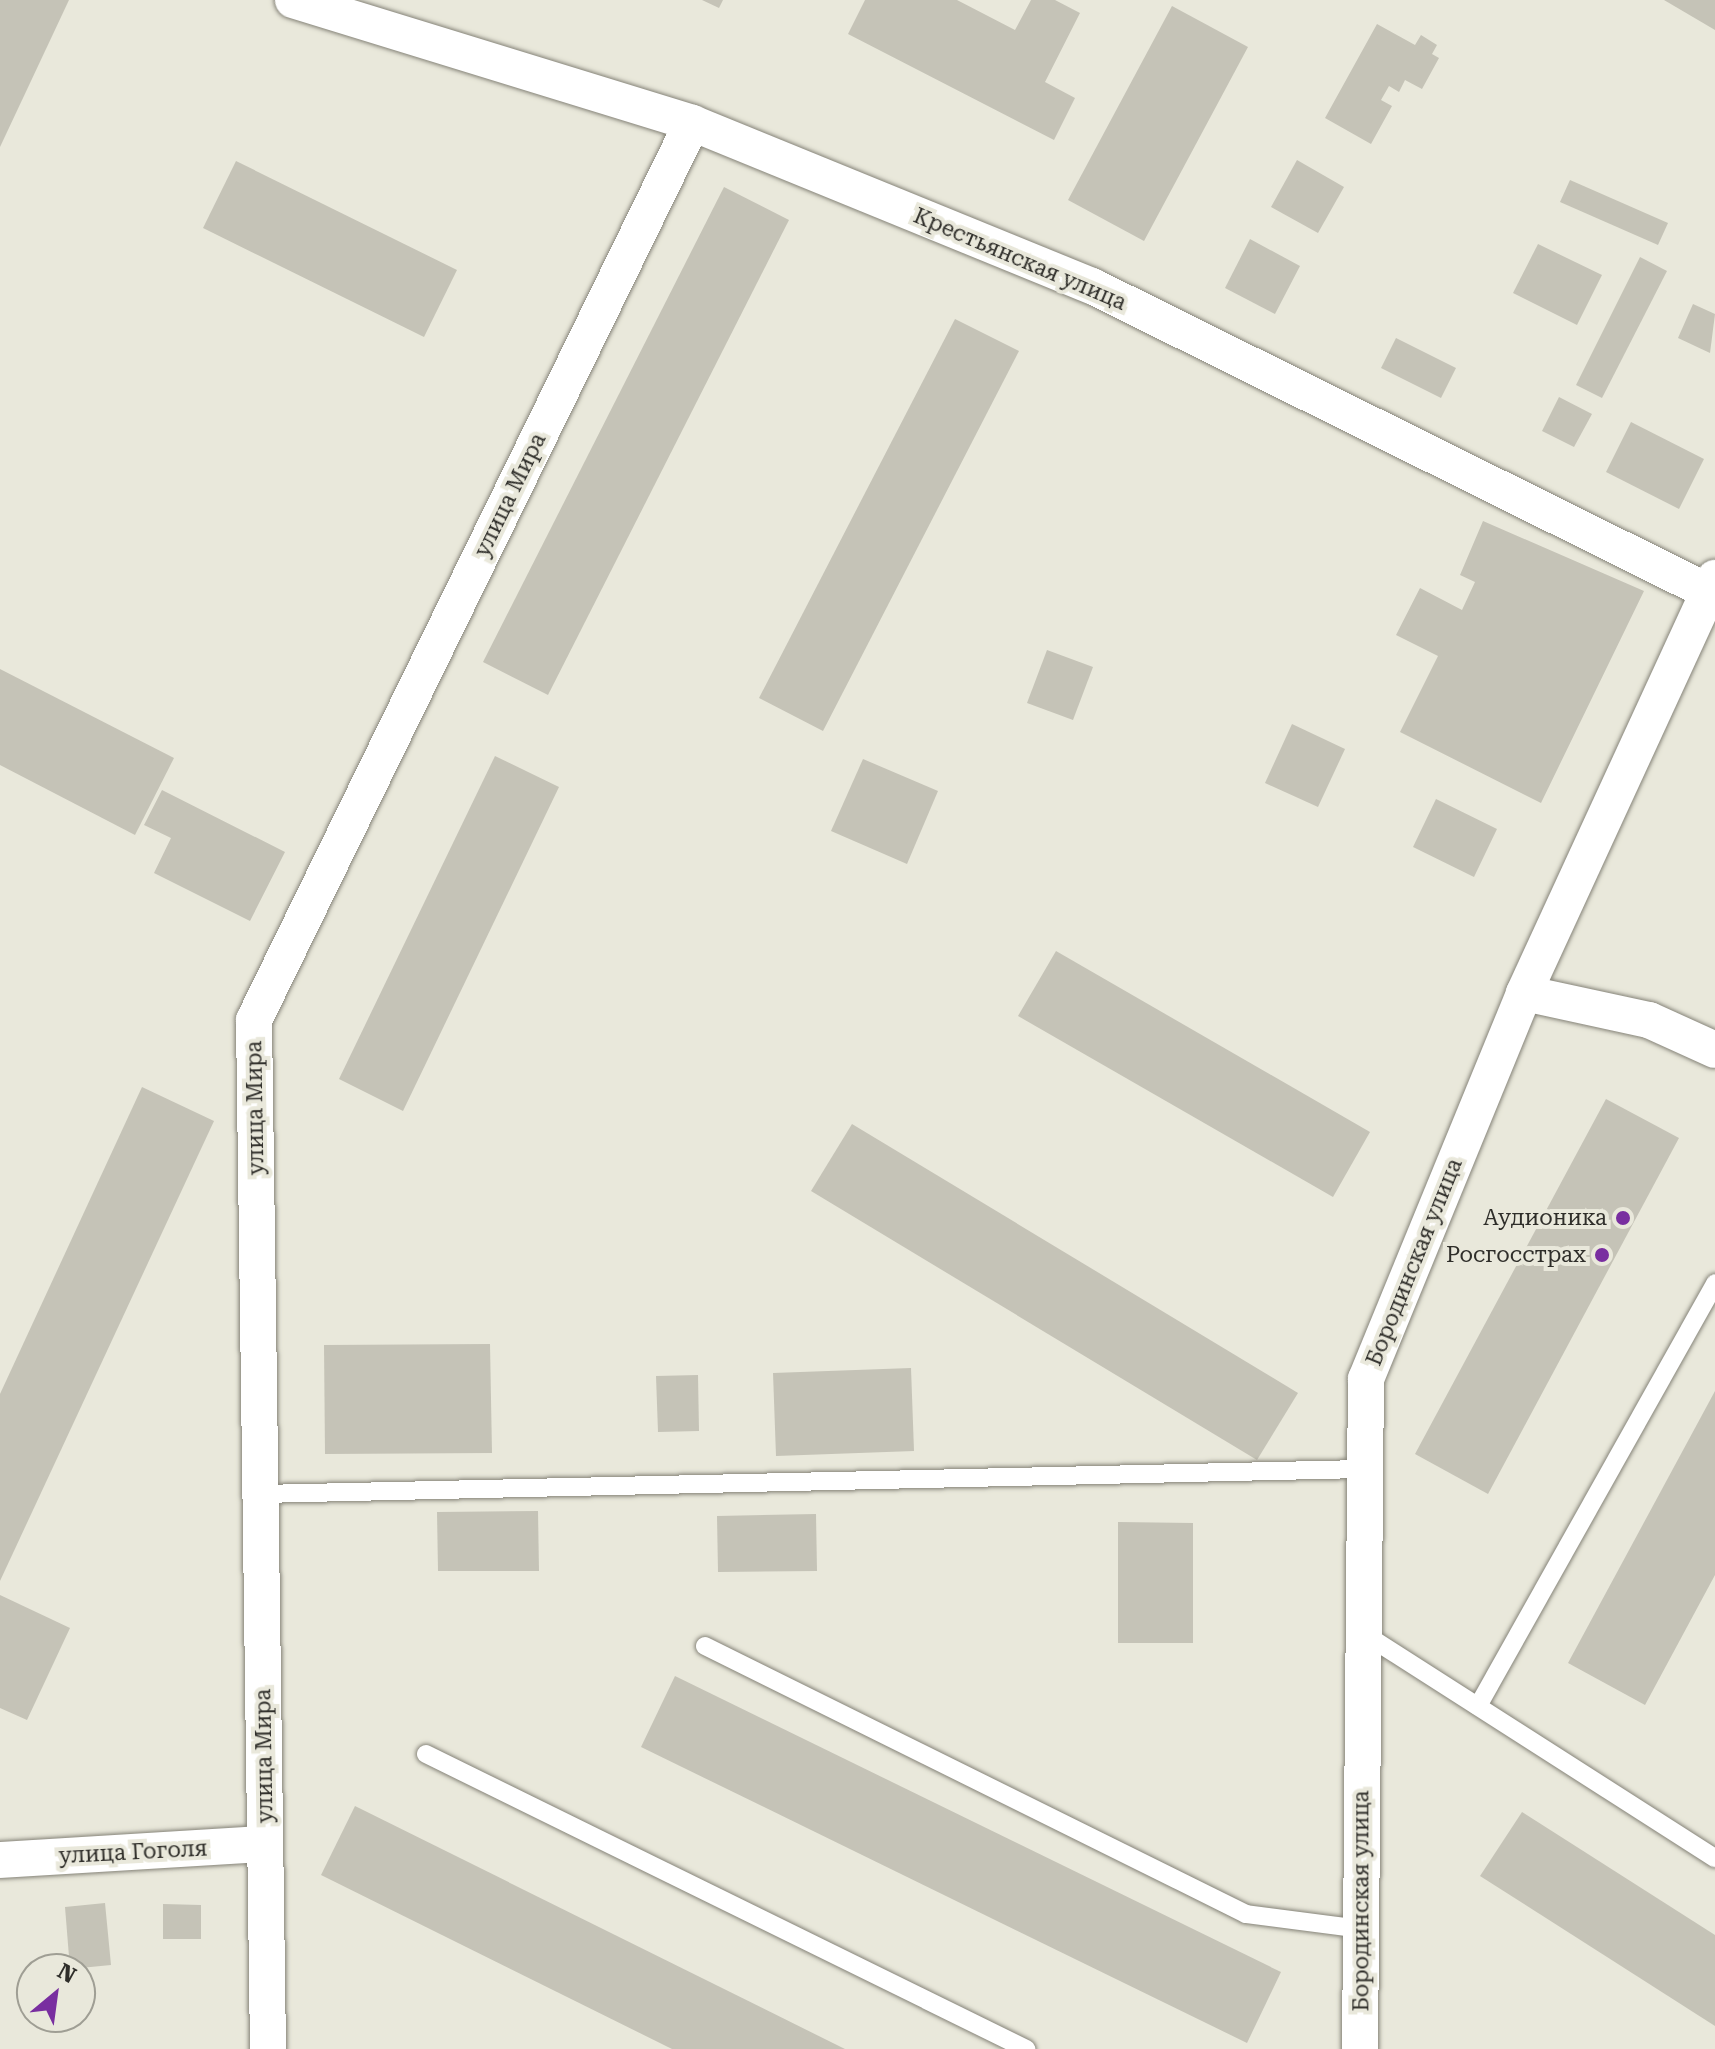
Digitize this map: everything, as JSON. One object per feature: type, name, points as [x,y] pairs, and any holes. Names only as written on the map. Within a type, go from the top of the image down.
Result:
[{"type":"street","name":"Крестьянская улица","points":[[293,0],[692,123],[1092,286],[1712,588]]},
{"type":"street","name":"улица Мира","points":[[268,2049],[254,1020],[692,123]]},
{"type":"street","name":"Бородинская улица","points":[[1360,2049],[1366,1379],[1524,993],[1712,588]]},
{"type":"street","points":[[1524,993],[1649,1020],[1715,1050]]},
{"type":"street","name":"улица Гоголя","points":[[0,1860],[265,1844]]},
{"type":"lane","points":[[1478,1706],[1715,1283]]},
{"type":"lane","points":[[261,1494],[1365,1469]]},
{"type":"lane","points":[[1363,1633],[1715,1858]]},
{"type":"lane","points":[[705,1646],[1246,1914],[1361,1929]]},
{"type":"lane","points":[[426,1754],[1026,2049]]},
{"type":"building","points":[[0,0],[69,0],[0,147]]},
{"type":"building","points":[[702,0],[723,0],[719,8]]},
{"type":"building","points":[[865,0],[957,0],[1015,30],[1031,0],[1055,0],[1080,13],[1045,82],[1075,98],[1054,140],[848,34]]},
{"type":"building","points":[[1664,0],[1715,0],[1715,30]]},
{"type":"building","points":[[1172,6],[1248,47],[1144,241],[1068,200]]},
{"type":"building","points":[[1377,24],[1415,45],[1421,35],[1437,45],[1432,54],[1439,58],[1422,89],[1405,80],[1399,92],[1389,86],[1381,100],[1392,106],[1371,144],[1325,118]]},
{"type":"building","points":[[1297,160],[1344,187],[1318,233],[1271,207]]},
{"type":"building","points":[[236,161],[457,270],[424,337],[203,228]]},
{"type":"building","points":[[1570,180],[1668,223],[1658,245],[1560,202]]},
{"type":"building","points":[[724,187],[789,220],[548,695],[483,662]]},
{"type":"building","points":[[1250,239],[1300,266],[1275,314],[1225,288]]},
{"type":"building","points":[[1538,244],[1602,275],[1577,325],[1513,293]]},
{"type":"building","points":[[1640,257],[1667,271],[1602,398],[1576,385]]},
{"type":"building","points":[[1693,304],[1715,314],[1710,353],[1678,338]]},
{"type":"building","points":[[955,319],[1019,351],[823,731],[759,698]]},
{"type":"building","points":[[1396,338],[1456,368],[1441,398],[1381,368]]},
{"type":"building","points":[[1559,397],[1592,414],[1574,447],[1542,431]]},
{"type":"building","points":[[1631,422],[1704,459],[1679,509],[1606,472]]},
{"type":"building","points":[[1483,521],[1644,591],[1541,803],[1400,732],[1438,656],[1396,635],[1420,588],[1462,610],[1475,582],[1460,575]]},
{"type":"building","points":[[1047,650],[1093,667],[1073,720],[1027,703]]},
{"type":"building","points":[[0,669],[174,758],[135,835],[0,765]]},
{"type":"building","points":[[1292,724],[1345,749],[1318,807],[1265,783]]},
{"type":"building","points":[[495,756],[559,787],[403,1111],[339,1079]]},
{"type":"building","points":[[863,759],[938,791],[907,864],[831,831]]},
{"type":"building","points":[[162,790],[285,852],[250,921],[154,873],[171,838],[144,825]]},
{"type":"building","points":[[1436,799],[1497,829],[1474,877],[1413,847]]},
{"type":"building","points":[[1056,951],[1370,1132],[1333,1197],[1018,1016]]},
{"type":"building","points":[[142,1087],[214,1121],[0,1581],[0,1394]]},
{"type":"building","points":[[1606,1099],[1679,1138],[1488,1494],[1415,1454]]},
{"type":"building","points":[[852,1124],[1298,1393],[1257,1460],[811,1191]]},
{"type":"building","points":[[490,1344],[492,1453],[325,1454],[324,1345]]},
{"type":"building","points":[[911,1368],[914,1451],[776,1456],[773,1373]]},
{"type":"building","points":[[698,1375],[699,1431],[658,1432],[656,1376]]},
{"type":"building","points":[[1715,1391],[1715,1575],[1645,1705],[1568,1663]]},
{"type":"building","points":[[538,1511],[539,1571],[438,1571],[437,1512]]},
{"type":"building","points":[[816,1514],[817,1571],[718,1572],[717,1516]]},
{"type":"building","points":[[1118,1522],[1193,1523],[1193,1643],[1118,1643]]},
{"type":"building","points":[[0,1595],[70,1628],[27,1720],[0,1708]]},
{"type":"building","points":[[675,1676],[1281,1972],[1247,2043],[641,1747]]},
{"type":"building","points":[[355,1806],[845,2049],[672,2049],[321,1875]]},
{"type":"building","points":[[1522,1812],[1715,1935],[1715,2026],[1480,1876]]},
{"type":"building","points":[[105,1903],[111,1965],[96,1966],[96,1953],[69,1953],[65,1907]]},
{"type":"building","points":[[163,1904],[201,1905],[201,1939],[163,1939]]},
{"type":"place","name":"Аудионика","points":[[1623,1218]]},
{"type":"place","name":"Росгосстрах","points":[[1602,1255]]}]
